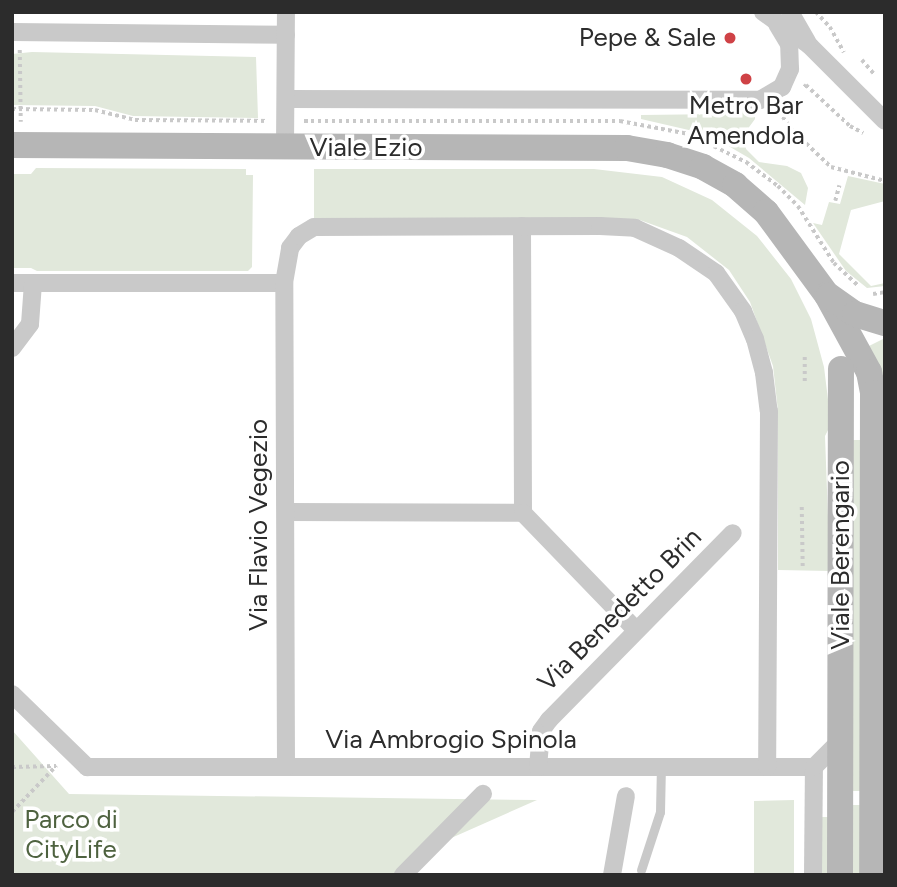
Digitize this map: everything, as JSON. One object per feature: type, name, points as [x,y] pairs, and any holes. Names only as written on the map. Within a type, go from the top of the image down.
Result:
[{"type":"main road","points":[[17,134],[285,148]]},
{"type":"main road","name":"Viale Ezio","points":[[285,148],[627,148],[667,155],[691,163],[735,185],[766,212],[827,295]]},
{"type":"main road","points":[[827,295],[855,314],[884,323]]},
{"type":"main road","points":[[827,295],[855,398],[879,417]]},
{"type":"main road","points":[[843,354],[884,323]]},
{"type":"main road","name":"Viale Berengario","points":[[840,875],[843,354]]},
{"type":"main road","name":"Viale Berengario","points":[[876,862],[873,496],[879,417]]},
{"type":"main road","points":[[873,496],[876,478],[885,464]]},
{"type":"street","points":[[286,12],[286,100]]},
{"type":"street","points":[[776,16],[885,121]]},
{"type":"street","name":"Viale Ezio","points":[[285,148],[286,100],[752,101],[766,98],[785,83],[791,65],[789,44],[776,16]]},
{"type":"street","points":[[12,32],[286,35]]},
{"type":"street","points":[[635,629],[523,513],[522,226],[635,228],[679,248],[716,273],[743,311],[764,373],[769,411],[767,767]]},
{"type":"street","name":"Via Flavio Vegezio","points":[[286,766],[284,283],[290,248],[299,236],[314,227],[522,226]]},
{"type":"street","points":[[12,348],[30,324],[33,283]]},
{"type":"street","points":[[12,284],[284,283]]},
{"type":"street","points":[[286,512],[523,513]]},
{"type":"street","name":"Via Benedetto Brin","points":[[538,767],[541,732],[549,720],[635,629],[733,533]]},
{"type":"street","name":"Via Ambrogio Spinola","points":[[12,694],[87,767],[814,767]]},
{"type":"street","points":[[813,875],[814,767],[840,741]]},
{"type":"street","points":[[403,875],[483,794]]},
{"type":"street","points":[[612,875],[626,796]]},
{"type":"lane","points":[[640,870],[660,812],[661,766]]},
{"type":"path","points":[[17,134],[21,109],[20,50]]},
{"type":"path","points":[[862,60],[875,75]]},
{"type":"path","points":[[800,91],[806,85],[850,126],[863,133]]},
{"type":"path","points":[[775,102],[791,130],[831,167],[885,181]]},
{"type":"path","points":[[12,110],[95,110],[135,120],[260,121]]},
{"type":"path","points":[[835,201],[839,187]]},
{"type":"path","points":[[804,357],[805,382]]},
{"type":"path","points":[[802,507],[803,570]]},
{"type":"path","points":[[12,767],[57,766],[12,812]]},
{"type":"green space","points":[[32,52],[256,57],[258,118],[133,116],[95,106],[12,105],[12,54]]},
{"type":"green space","points":[[723,110],[755,110],[755,119],[744,134],[746,149],[759,162],[787,166],[801,173],[808,188],[805,205],[749,158],[725,144],[693,131],[641,119],[641,115],[723,114]]},
{"type":"green space","points":[[36,168],[246,169],[246,175],[253,175],[252,267],[248,271],[37,271],[31,268],[12,268],[12,174],[31,174]]},
{"type":"green space","points":[[314,169],[594,169],[662,177],[712,200],[757,236],[791,279],[811,319],[824,367],[831,424],[825,436],[830,571],[778,570],[778,411],[773,366],[750,302],[729,270],[687,237],[637,219],[314,218]]},
{"type":"green space","points":[[848,176],[885,184],[885,201],[851,210],[839,254],[871,286],[885,283],[885,286],[867,288],[846,271],[813,223],[822,225],[829,202],[840,204]]},
{"type":"green space","points":[[885,338],[885,385],[867,347]]},
{"type":"green space","points":[[853,440],[862,440],[861,791],[853,791]]},
{"type":"green space","name":"Parco di CityLife","points":[[12,730],[69,794],[537,800],[449,839],[412,875],[12,875]]},
{"type":"green space","points":[[794,800],[794,875],[754,875],[754,801]]},
{"type":"green space","points":[[851,805],[861,805],[861,875],[851,875]]},
{"type":"green space","points":[[821,817],[828,817],[828,875],[821,875]]},
{"type":"place","name":"Pepe & Sale","points":[[730,38]]},
{"type":"place","name":"Metro Bar Amendola","points":[[746,79]]}]
